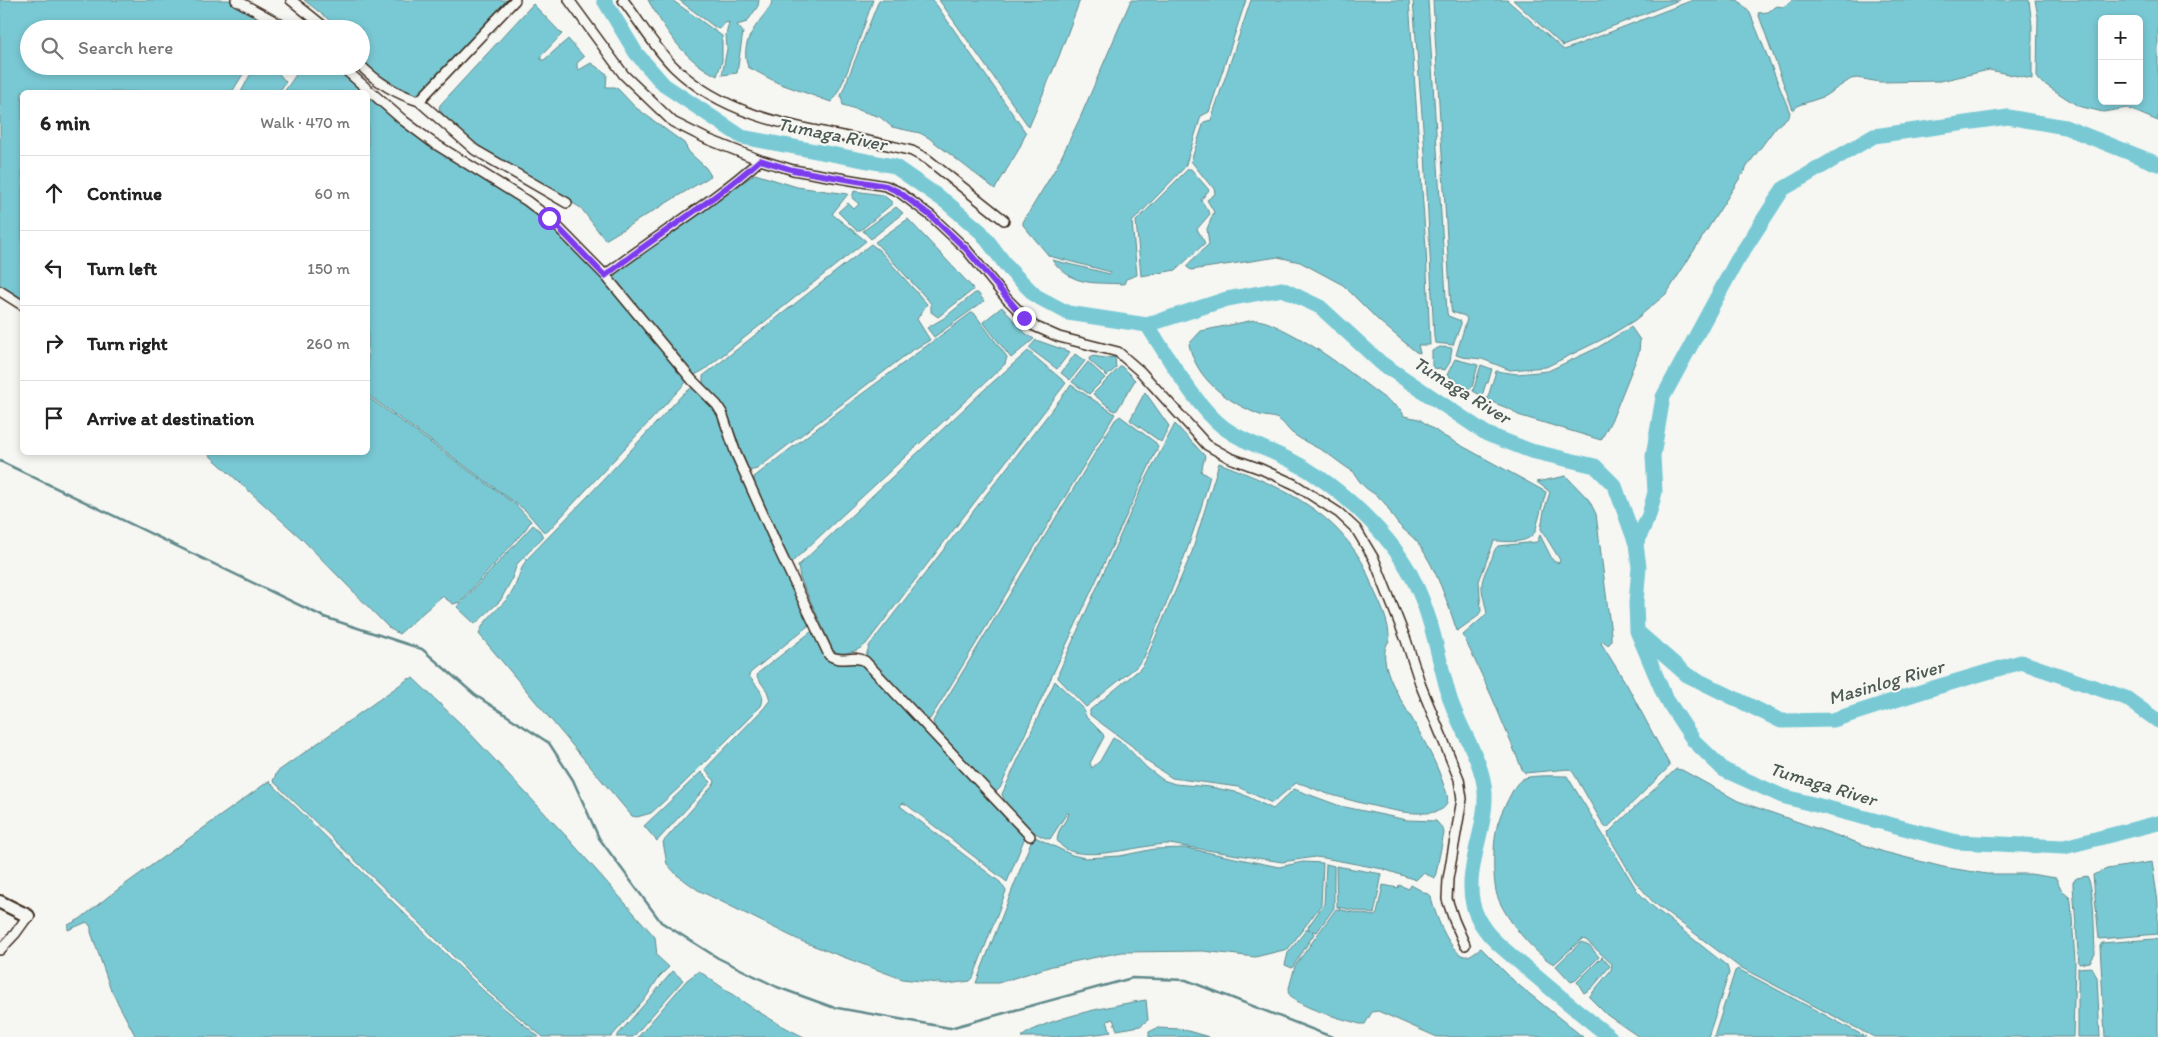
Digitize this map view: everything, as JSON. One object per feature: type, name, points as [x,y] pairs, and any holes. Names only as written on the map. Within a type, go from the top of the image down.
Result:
[{"type":"main road","points":[[0,902],[28,916]]},
{"type":"street","points":[[236,0],[273,20]]},
{"type":"street","points":[[291,0],[316,20]]},
{"type":"street","points":[[419,102],[515,0]]},
{"type":"street","points":[[569,0],[624,74],[673,122],[707,139],[760,160],[793,170],[886,186],[899,192],[931,216],[966,249],[1006,298],[1034,326],[1059,337],[1118,352],[1141,372],[1207,445],[1230,458],[1261,469],[1302,489],[1339,513],[1356,529],[1374,559],[1406,640],[1421,686],[1459,779],[1462,799],[1448,879],[1447,899],[1465,944]]},
{"type":"street","points":[[623,0],[665,57],[695,84],[719,99],[751,114],[803,128],[912,151],[927,159],[1004,220]]},
{"type":"street","points":[[351,75],[368,90]]},
{"type":"street","points":[[370,75],[395,91],[419,102],[475,150],[566,203]]},
{"type":"street","points":[[370,91],[432,142],[549,218],[605,276],[722,413],[736,454],[829,655],[840,660],[861,658],[865,661],[1030,836]]},
{"type":"street","points":[[605,276],[632,254],[709,202],[760,160]]},
{"type":"street","points":[[0,290],[20,304]]},
{"type":"street","points":[[0,950],[28,916]]},
{"type":"water","points":[[0,0],[237,0],[258,13],[262,20],[20,20],[20,75],[242,75],[233,90],[20,90],[20,300],[0,286]]},
{"type":"water","points":[[304,0],[506,0],[507,3],[421,98],[387,85],[370,70],[370,20],[329,20]]},
{"type":"water","points":[[648,0],[672,0],[722,36],[722,61],[717,76],[694,61],[676,43]]},
{"type":"water","points":[[679,0],[759,0],[758,6],[747,22],[737,25],[743,32],[737,73],[722,75],[727,49],[726,35],[729,22],[725,23],[720,29],[716,28]]},
{"type":"water","points":[[772,0],[873,0],[848,70],[831,102],[778,83],[748,67],[746,49],[748,41],[751,33],[771,5]]},
{"type":"water","points":[[879,0],[933,0],[1026,133],[1019,149],[995,189],[920,133],[892,127],[880,117],[843,105],[841,96]]},
{"type":"water","points":[[939,0],[1080,0],[1029,127]]},
{"type":"water","points":[[1131,0],[1246,0],[1209,112],[1201,116],[1185,167],[1132,222],[1137,275],[1126,279],[1124,284],[1093,283],[1068,275],[1052,260],[1110,274],[1111,272],[1049,256],[1023,225],[1023,222],[1057,166]]},
{"type":"water","points":[[1251,0],[1409,0],[1426,248],[1430,345],[1418,345],[1420,353],[1416,352],[1379,321],[1343,285],[1300,262],[1278,257],[1191,270],[1187,267],[1209,244],[1207,229],[1214,212],[1207,200],[1215,194],[1214,187],[1210,185],[1191,161],[1204,122],[1211,120]]},
{"type":"water","points":[[1413,0],[1428,0],[1447,313],[1448,316],[1461,321],[1453,345],[1435,343],[1434,337],[1425,153]]},
{"type":"water","points":[[1433,0],[1507,0],[1564,50],[1693,0],[1738,0],[1750,13],[1790,113],[1776,127],[1750,162],[1667,293],[1635,320],[1607,337],[1546,367],[1510,370],[1482,359],[1456,355],[1467,319],[1465,316],[1452,312],[1451,308]]},
{"type":"water","points":[[1513,0],[1679,0],[1563,46]]},
{"type":"water","points":[[1793,0],[2029,0],[2032,26],[2032,79],[1989,70],[1940,81],[1880,82],[1857,78],[1851,79],[1823,97],[1799,105],[1793,110],[1758,13],[1768,12],[1777,6],[1783,7]]},
{"type":"water","points":[[2035,0],[2158,0],[2158,121],[2127,108],[2103,112],[2078,106],[2040,81],[2037,77],[2038,17]]},
{"type":"water","points":[[533,4],[562,34],[541,56],[541,60],[544,60],[568,39],[584,57],[577,63],[579,70],[591,63],[607,74],[606,87],[618,89],[635,107],[684,143],[689,152],[706,168],[711,176],[605,240],[581,208],[468,141],[442,113],[439,109],[440,105]]},
{"type":"water","points":[[250,75],[280,75],[286,82],[280,90],[242,90]]},
{"type":"water","points":[[296,75],[349,75],[367,90],[285,90]]},
{"type":"water","points":[[370,93],[386,107],[514,192],[565,233],[688,380],[547,532],[543,531],[525,510],[370,396]]},
{"type":"water","points":[[1188,169],[1191,169],[1209,190],[1201,200],[1210,214],[1197,229],[1205,243],[1176,270],[1141,276],[1136,221]]},
{"type":"water","points":[[755,174],[797,187],[848,194],[832,214],[866,241],[704,370],[693,376],[614,278],[616,269]]},
{"type":"water","points":[[854,191],[883,195],[893,203],[861,230],[856,230],[838,212],[848,203],[854,209],[859,204],[852,198]]},
{"type":"water","points":[[896,207],[903,213],[871,239],[863,231]]},
{"type":"water","points":[[908,219],[973,290],[938,317],[931,312],[931,304],[928,300],[875,242]]},
{"type":"water","points":[[871,244],[880,251],[927,304],[917,319],[930,340],[911,351],[757,469],[749,471],[725,407],[703,386],[703,376]]},
{"type":"water","points":[[975,293],[978,293],[984,301],[934,337],[927,328],[944,318]]},
{"type":"water","points":[[1002,307],[1025,333],[1034,339],[1011,358],[983,322]]},
{"type":"water","points":[[971,313],[974,313],[1007,357],[1005,364],[791,563],[754,483],[754,477]]},
{"type":"water","points":[[1254,320],[1263,321],[1301,339],[1331,358],[1401,410],[1404,416],[1419,419],[1442,435],[1546,492],[1535,532],[1531,536],[1522,541],[1494,541],[1479,581],[1481,611],[1477,617],[1457,631],[1441,586],[1425,553],[1416,540],[1398,524],[1382,500],[1362,484],[1354,472],[1325,452],[1296,436],[1278,419],[1248,410],[1225,396],[1206,379],[1193,357],[1189,344],[1201,331]]},
{"type":"water","points":[[1631,327],[1640,340],[1639,352],[1613,417],[1601,440],[1518,415],[1512,410],[1487,400],[1496,371],[1517,374],[1548,371],[1597,348]]},
{"type":"water","points":[[1036,340],[1070,352],[1057,369],[1029,348]]},
{"type":"water","points":[[1440,347],[1452,348],[1450,362],[1445,370],[1432,366],[1432,351]]},
{"type":"water","points":[[1028,351],[1066,383],[866,644],[851,652],[834,652],[800,578],[798,566],[984,390]]},
{"type":"water","points":[[1075,354],[1085,361],[1070,380],[1061,373]]},
{"type":"water","points":[[1092,356],[1115,357],[1116,368],[1107,376],[1089,360]]},
{"type":"water","points":[[1455,359],[1478,365],[1472,387],[1469,389],[1447,375]]},
{"type":"water","points":[[1088,362],[1105,378],[1089,394],[1072,382]]},
{"type":"water","points":[[1481,365],[1492,369],[1482,396],[1473,391]]},
{"type":"water","points":[[1121,366],[1135,380],[1117,410],[1114,411],[1093,394]]},
{"type":"water","points":[[1071,385],[1115,414],[930,719],[927,720],[879,672],[866,656],[869,646]]},
{"type":"water","points":[[693,387],[714,402],[810,622],[808,626],[750,673],[749,676],[762,694],[761,706],[682,785],[651,813],[637,817],[632,816],[625,808],[479,634],[484,623],[511,594],[527,559],[683,394]]},
{"type":"water","points":[[1145,392],[1169,426],[1161,442],[1130,420]]},
{"type":"water","points":[[370,398],[516,505],[531,521],[460,602],[453,604],[442,596],[399,634],[389,628],[301,538],[209,455],[370,455]]},
{"type":"water","points":[[1120,416],[1156,443],[1158,447],[1000,788],[997,791],[991,790],[935,729],[933,721],[1115,420]]},
{"type":"water","points":[[1175,424],[1205,456],[1201,472],[1210,476],[1204,499],[1172,590],[1144,657],[1136,667],[1086,707],[1058,678],[1059,672],[1142,487]]},
{"type":"water","points":[[1219,463],[1281,489],[1300,500],[1334,526],[1362,562],[1388,627],[1389,641],[1385,650],[1385,660],[1388,671],[1398,695],[1434,760],[1446,791],[1447,802],[1443,808],[1426,813],[1393,810],[1334,796],[1296,783],[1272,803],[1238,787],[1172,778],[1146,761],[1132,746],[1090,715],[1090,710],[1140,669],[1145,662],[1192,552]]},
{"type":"water","points":[[1566,476],[1589,500],[1596,514],[1611,634],[1611,642],[1608,645],[1603,641],[1601,643],[1627,685],[1670,766],[1607,828],[1604,826],[1573,772],[1569,769],[1525,773],[1522,769],[1492,697],[1463,635],[1487,614],[1482,592],[1482,582],[1494,551],[1498,546],[1537,542],[1540,535],[1553,561],[1559,563],[1560,560],[1541,529],[1550,492],[1537,482]]},
{"type":"water","points":[[533,525],[540,531],[543,537],[517,564],[511,581],[500,601],[475,624],[457,607]]},
{"type":"water","points":[[816,628],[828,657],[839,661],[864,663],[1025,837],[1007,882],[907,805],[903,803],[900,806],[1000,882],[1006,891],[973,978],[970,981],[947,984],[902,979],[801,941],[698,890],[677,875],[667,864],[663,842],[714,784],[715,781],[705,770],[770,700],[767,691],[757,677],[758,673]]},
{"type":"water","points":[[413,678],[465,728],[566,836],[655,937],[657,956],[669,967],[659,977],[647,996],[611,1037],[543,1037],[490,993],[273,781],[277,772],[408,679]]},
{"type":"water","points":[[1055,681],[1083,708],[1086,717],[1103,734],[1104,737],[1090,763],[1092,768],[1100,761],[1113,738],[1124,744],[1147,768],[1163,780],[1175,784],[1210,787],[1240,793],[1273,809],[1294,789],[1340,806],[1407,820],[1436,821],[1444,833],[1435,878],[1423,873],[1416,880],[1383,869],[1324,858],[1315,857],[1282,862],[1169,844],[1092,854],[1077,853],[1065,848],[1057,840],[1059,831],[1069,813],[1067,813],[1050,839],[1043,837],[1021,822],[1009,808],[1002,794]]},
{"type":"water","points":[[1676,769],[1682,770],[1738,801],[1884,852],[1943,867],[1987,874],[2030,874],[2056,878],[2062,891],[2070,898],[2071,902],[2075,961],[2073,1037],[1874,1037],[1738,966],[1653,902],[1635,881],[1609,837],[1608,833]]},
{"type":"water","points":[[701,772],[711,782],[657,841],[644,826]]},
{"type":"water","points":[[1567,776],[1638,892],[1652,906],[1727,966],[1729,973],[1708,1037],[1639,1037],[1607,1015],[1589,997],[1611,970],[1612,964],[1586,940],[1582,939],[1554,964],[1529,944],[1506,914],[1497,895],[1494,879],[1496,830],[1504,807],[1517,784],[1525,778]]},
{"type":"water","points":[[269,781],[488,995],[539,1037],[136,1037],[111,990],[91,932],[91,927],[87,922],[68,930],[68,925],[80,919]]},
{"type":"water","points":[[1035,837],[1072,855],[1085,858],[1120,856],[1154,849],[1186,848],[1279,867],[1303,862],[1323,863],[1321,905],[1288,949],[1255,957],[1203,951],[1122,952],[1052,966],[998,983],[976,983],[1032,839]]},
{"type":"water","points":[[2152,862],[2158,902],[2158,934],[2099,939],[2093,875],[2107,869]]},
{"type":"water","points":[[1326,864],[1334,866],[1334,908],[1317,932],[1312,931],[1314,934],[1292,968],[1285,965],[1288,953],[1307,929],[1310,930],[1308,927],[1324,904]]},
{"type":"water","points":[[1336,866],[1382,874],[1374,914],[1337,907]]},
{"type":"water","points":[[2087,876],[2090,882],[2093,902],[2095,954],[2090,962],[2079,964],[2073,881]]},
{"type":"water","points":[[1383,885],[1398,888],[1399,885],[1409,889],[1411,885],[1431,896],[1447,939],[1458,953],[1469,956],[1481,948],[1516,983],[1583,1037],[1437,1037],[1378,1011],[1372,1012],[1365,1024],[1360,1024],[1320,1012],[1299,1003],[1288,992],[1295,966],[1336,909],[1374,916],[1377,914]]},
{"type":"water","points":[[2158,940],[2158,1037],[2105,1037],[2100,946],[2102,943]]},
{"type":"water","points":[[1581,942],[1589,945],[1599,957],[1576,980],[1571,982],[1556,966]]},
{"type":"water","points":[[1602,957],[1610,966],[1592,988],[1584,993],[1577,982]]},
{"type":"water","points":[[2091,967],[2097,977],[2100,1037],[2078,1037],[2078,968]]},
{"type":"water","points":[[1738,969],[1866,1037],[1714,1037],[1735,971]]},
{"type":"water","points":[[673,971],[683,980],[633,1037],[616,1037]]},
{"type":"water","points":[[699,971],[763,1015],[804,1037],[638,1037],[687,980]]},
{"type":"water","points":[[1146,1000],[1148,1020],[1140,1026],[1117,1030],[1113,1019],[1107,1021],[1111,1032],[1078,1036],[1021,1037],[1032,1030],[1063,1018]]},
{"type":"water","points":[[1157,1028],[1181,1029],[1209,1037],[1149,1037],[1149,1032]]},
{"type":"waterway","name":"Tumaga River","points":[[604,0],[636,53],[664,85],[742,137],[894,166],[946,202],[981,232],[1009,269],[1036,296],[1068,313],[1147,325],[1227,299],[1282,289],[1320,307],[1381,363],[1487,434],[1531,451],[1595,466],[1615,486],[1636,544],[1639,567],[1636,603],[1637,631],[1665,697],[1694,741],[1724,770],[1782,796],[1957,842],[2064,847],[2158,823]]},
{"type":"waterway","points":[[1636,544],[1649,515],[1655,492],[1653,456],[1663,397],[1736,262],[1783,189],[1874,136],[2008,117],[2065,127],[2158,164]]},
{"type":"waterway","name":"Tumaga River","points":[[1147,325],[1192,393],[1212,417],[1231,433],[1292,461],[1327,483],[1345,497],[1378,529],[1405,564],[1421,595],[1435,639],[1450,699],[1476,757],[1483,781],[1485,793],[1484,809],[1472,872],[1471,888],[1478,918],[1499,945],[1610,1037]]},
{"type":"waterway","points":[[0,461],[324,617],[422,649],[475,695],[549,743],[573,780],[599,838],[661,922],[718,958],[777,987],[832,1007],[950,1028],[1132,978],[1186,980],[1332,1037]]},
{"type":"waterway","name":"Masinlog River","points":[[1640,634],[1687,675],[1781,721],[1833,720],[2021,662],[2126,698],[2158,721]]},
{"type":"route","points":[[549,218],[605,276],[632,254],[709,202],[760,160],[793,170],[871,182],[899,192],[931,216],[966,249],[1024,318]]}]
